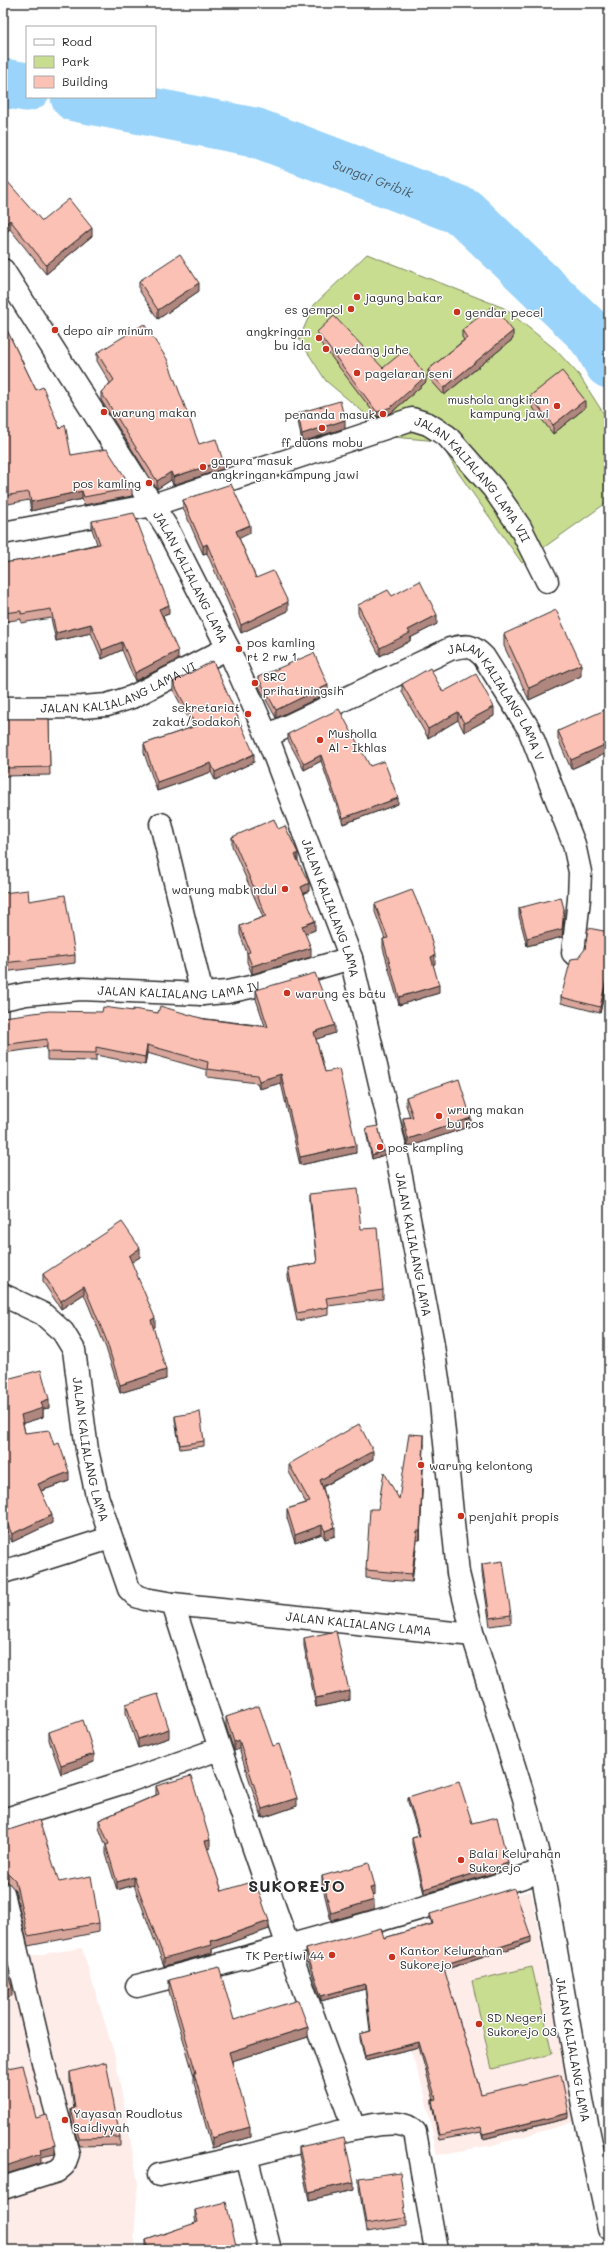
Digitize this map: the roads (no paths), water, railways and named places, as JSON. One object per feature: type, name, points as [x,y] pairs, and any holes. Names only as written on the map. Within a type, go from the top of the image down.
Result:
[{"type":"street","name":"JALAN KALIALANG LAMA","points":[[4,275],[167,528],[228,648],[267,736],[352,958],[398,1161],[432,1339],[440,1393],[458,1573],[473,1635],[524,1798],[542,1871],[597,2173],[609,2228]]},
{"type":"street","name":"JALAN KALIALANG LAMA VII","points":[[3,533],[153,505],[412,419],[428,424],[447,436],[493,488],[520,527],[547,580]]},
{"type":"street","name":"JALAN KALIALANG LAMA V","points":[[267,736],[450,649],[464,646],[475,648],[484,657],[529,729],[574,844],[580,872],[579,899],[573,953]]},
{"type":"street","name":"JALAN KALIALANG LAMA VI","points":[[3,708],[82,707],[107,705],[132,697],[228,648]]},
{"type":"street","points":[[161,824],[202,994]]},
{"type":"street","name":"JALAN KALIALANG LAMA IV","points":[[3,999],[26,994],[81,989],[202,994],[227,992],[255,986],[352,958]]},
{"type":"street","name":"JALAN KALIALANG LAMA","points":[[3,1295],[43,1314],[63,1332],[74,1350],[88,1450],[97,1496],[110,1538],[129,1589],[136,1596],[173,1604],[473,1635]]},
{"type":"street","points":[[3,1572],[110,1538]]},
{"type":"street","points":[[173,1604],[219,1749],[288,1948],[354,2128]]},
{"type":"street","points":[[3,1820],[131,1780],[219,1749]]},
{"type":"street","points":[[137,1986],[288,1948],[441,1904],[542,1871]]},
{"type":"street","points":[[3,1893],[44,2066],[68,2154],[64,2165],[57,2171],[3,2188]]},
{"type":"street","points":[[159,2175],[246,2156],[354,2128],[402,2123],[410,2127],[415,2132],[436,2250]]},
{"type":"street","points":[[246,2156],[270,2250]]},
{"type":"waterway","name":"Sungai Gribik","points":[[3,83],[26,87]]},
{"type":"waterway","name":"Sungai Gribik","points":[[80,98],[254,132],[464,212],[586,329],[598,344],[609,364]]},
{"type":"place","name":"jagung bakar","points":[[357,297]]},
{"type":"place","name":"es gempol","points":[[351,309]]},
{"type":"place","name":"gendar pecel","points":[[457,312]]},
{"type":"place","name":"depo air minum","points":[[55,330]]},
{"type":"place","name":"angkringan bu ida","points":[[319,338]]},
{"type":"place","name":"wedang jahe","points":[[326,349]]},
{"type":"place","name":"pagelaran seni","points":[[357,373]]},
{"type":"place","name":"mushola angkiran kampung jawi","points":[[557,406]]},
{"type":"place","name":"warung makan","points":[[104,412]]},
{"type":"place","name":"penanda masuk","points":[[383,414]]},
{"type":"place","name":"ff duons mobu","points":[[322,428]]},
{"type":"place","name":"gapura masuk angkringan kampung jawi","points":[[203,467]]},
{"type":"place","name":"pos kamling","points":[[149,483]]},
{"type":"place","name":"pos kamling rt 2 rw 1","points":[[239,649]]},
{"type":"place","name":"SRC prihatiningsih","points":[[255,683]]},
{"type":"place","name":"sekretariat zakat/sodakoh","points":[[248,714]]},
{"type":"place","name":"Musholla Al - Ikhlas","points":[[320,740]]},
{"type":"place","name":"warung mabk ndul","points":[[285,889]]},
{"type":"place","name":"warung es batu","points":[[287,993]]},
{"type":"place","name":"wrung makan bu ros","points":[[439,1116]]},
{"type":"place","name":"pos kampling","points":[[380,1147]]},
{"type":"place","name":"warung kelontong","points":[[421,1465]]},
{"type":"place","name":"penjahit propis","points":[[461,1516]]},
{"type":"place","name":"Balai Kelurahan Sukorejo","points":[[461,1860]]},
{"type":"place","name":"TK Pertiwi 44","points":[[332,1955]]},
{"type":"place","name":"Kantor Kelurahan Sukorejo","points":[[392,1957]]},
{"type":"place","name":"SD Negeri Sukorejo 03","points":[[479,2024]]},
{"type":"place","name":"Yayasan Roudlotus Saidiyyah","points":[[65,2120]]},
{"type":"district","name":"SUKOREJO","points":[[297,1885]]}]
